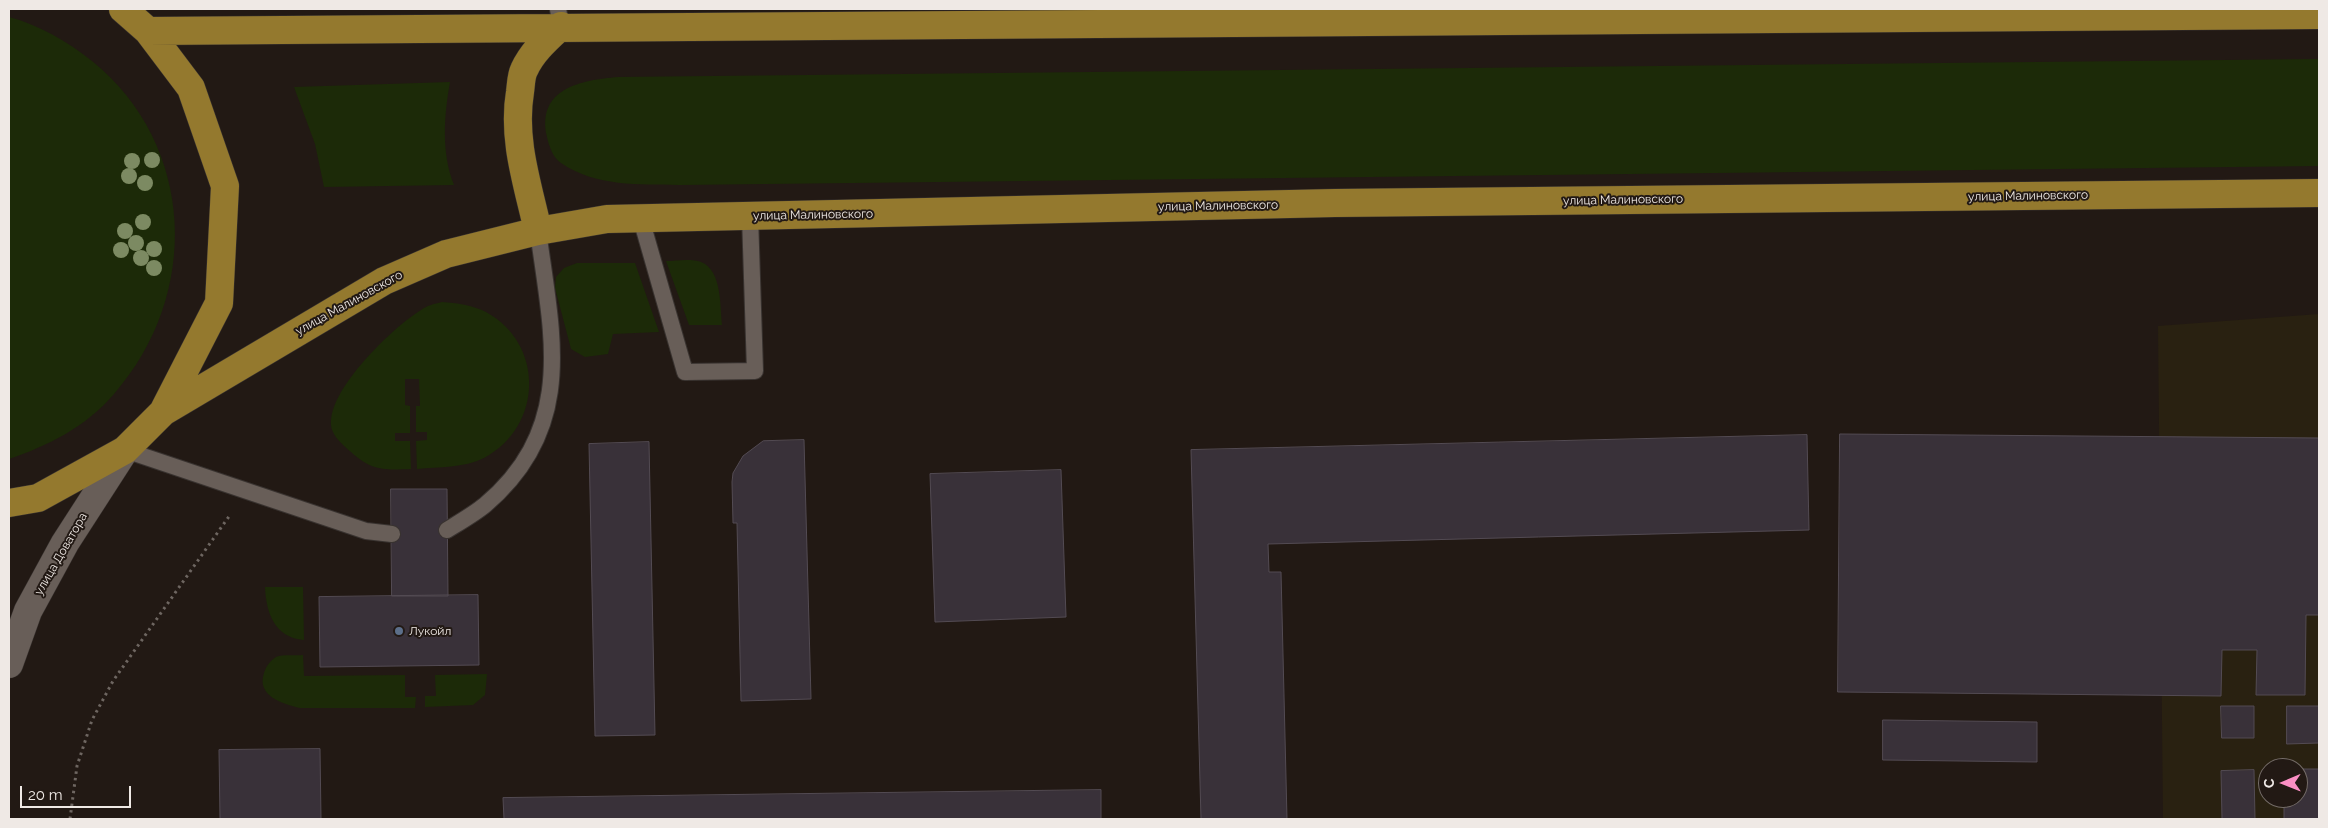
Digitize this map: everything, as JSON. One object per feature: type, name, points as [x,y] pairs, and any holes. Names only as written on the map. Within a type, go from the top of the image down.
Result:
[{"type":"highway","points":[[9,503],[38,498],[125,450],[163,412],[219,303],[225,186],[191,88],[148,31],[122,9]]},
{"type":"highway","points":[[148,31],[559,18],[1774,14],[2319,15]]},
{"type":"highway","points":[[538,231],[517,132],[519,100],[524,70],[559,18]]},
{"type":"highway","name":"улица Малиновского","points":[[163,412],[384,281],[446,254],[538,231],[606,219],[1334,203],[2319,193]]},
{"type":"street","name":"улица Доватора","points":[[9,664],[28,610],[56,560],[125,450]]},
{"type":"lane","points":[[641,219],[685,372],[755,371],[750,216]]},
{"type":"lane","points":[[447,530],[485,505],[515,474],[537,442],[546,415],[553,382],[553,359],[538,231]]},
{"type":"lane","points":[[125,450],[366,531],[392,534]]},
{"type":"path","points":[[70,819],[78,766],[96,712],[113,681],[246,492]]},
{"type":"shaded area","points":[[2319,314],[2319,819],[2163,819],[2158,326]]},
{"type":"green space","points":[[9,17],[42,29],[73,47],[92,61],[126,95],[152,135],[168,177],[175,222],[173,267],[162,312],[142,355],[114,394],[92,416],[66,434],[38,448],[9,459]]},
{"type":"green space","points":[[2319,59],[2319,166],[649,185],[603,180],[574,171],[561,163],[550,148],[545,120],[548,107],[555,97],[565,90],[577,84],[618,77]]},
{"type":"green space","points":[[450,82],[446,108],[445,147],[454,185],[324,187],[315,144],[294,87]]},
{"type":"green space","points":[[693,260],[708,266],[719,289],[722,325],[689,325],[666,261]]},
{"type":"green space","points":[[577,263],[635,263],[659,332],[613,334],[608,354],[585,357],[571,349],[555,288],[556,277],[564,268]]},
{"type":"green space","points":[[442,302],[464,305],[486,312],[505,326],[519,344],[527,364],[529,385],[526,407],[518,427],[503,444],[484,458],[468,464],[417,469],[416,441],[427,440],[427,432],[416,432],[416,406],[420,406],[419,379],[405,379],[405,405],[410,406],[410,433],[395,433],[395,441],[410,441],[411,469],[385,469],[365,463],[334,435],[331,418],[337,401],[361,364],[377,347],[409,318],[424,308]]},
{"type":"green space","points":[[265,587],[303,587],[304,640],[286,635],[279,629],[270,615],[267,606]]},
{"type":"green space","points":[[303,655],[304,676],[405,675],[405,697],[416,697],[415,708],[300,708],[273,698],[264,688],[263,681],[268,664],[279,656]]},
{"type":"green space","points":[[487,674],[485,695],[473,705],[425,707],[425,696],[436,696],[435,675]]},
{"type":"building","points":[[1840,434],[2319,438],[2319,615],[2306,615],[2305,695],[2256,695],[2257,650],[2222,650],[2221,696],[1838,692]]},
{"type":"building","points":[[1807,435],[1809,530],[1268,544],[1269,572],[1281,572],[1287,819],[1201,819],[1191,450]]},
{"type":"building","points":[[804,440],[811,699],[741,701],[737,523],[733,523],[733,473],[743,456],[763,441]]},
{"type":"building","points":[[649,442],[655,735],[595,736],[589,444]]},
{"type":"building","points":[[1061,470],[1066,617],[935,622],[930,474]]},
{"type":"building","points":[[391,489],[447,489],[448,596],[392,596]]},
{"type":"building","name":"Лукойл","points":[[478,595],[479,665],[320,667],[319,597]]},
{"type":"building","points":[[2221,706],[2254,706],[2254,738],[2222,738]]},
{"type":"building","points":[[2287,706],[2319,706],[2319,743],[2287,744]]},
{"type":"building","points":[[1883,720],[2037,722],[2037,762],[1883,760]]},
{"type":"building","points":[[320,749],[321,819],[220,819],[219,750]]},
{"type":"building","points":[[2308,769],[2319,769],[2319,819],[2284,819],[2284,808],[2308,808]]},
{"type":"building","points":[[2254,770],[2255,819],[2222,819],[2221,771]]},
{"type":"building","points":[[1101,790],[1101,819],[504,819],[503,798]]},
{"type":"place","name":"Лукойл","points":[[399,631]]}]
